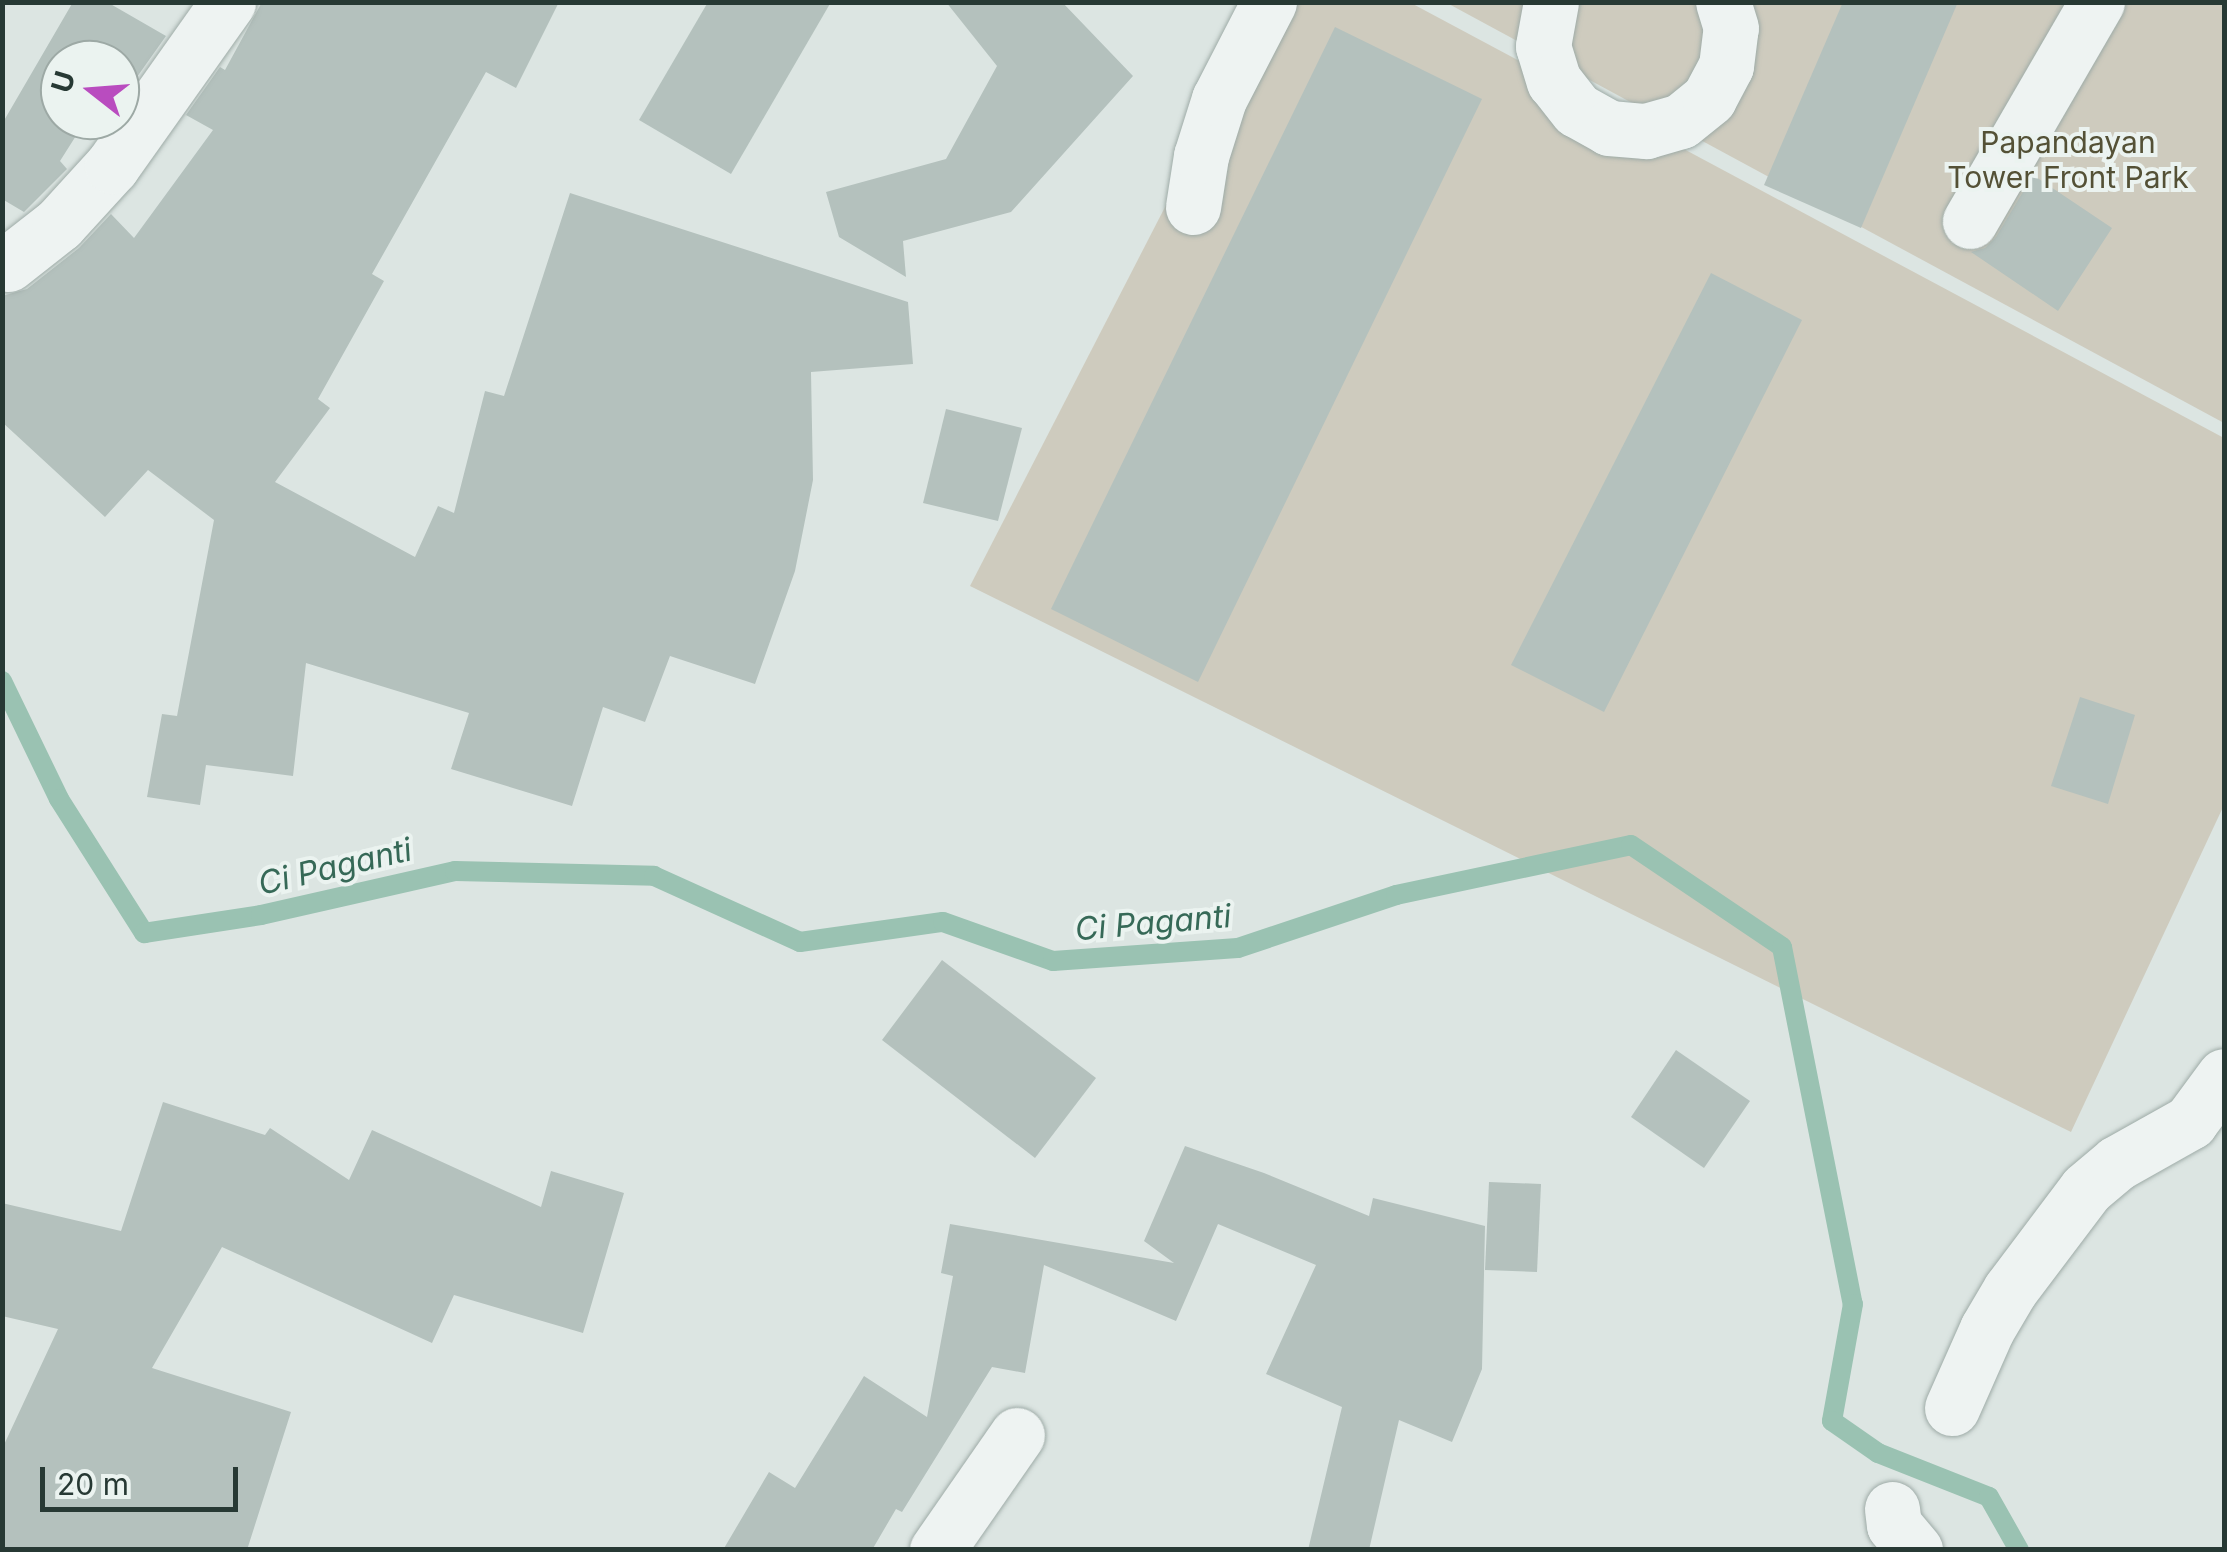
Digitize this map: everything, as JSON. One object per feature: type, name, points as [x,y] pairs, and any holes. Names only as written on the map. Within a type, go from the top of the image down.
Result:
[{"type":"street","points":[[8,264],[59,224],[112,166],[228,2]]},
{"type":"street","points":[[1193,207],[1201,156],[1219,98],[1269,2]]},
{"type":"street","points":[[1544,5],[1543,46],[1554,81],[1577,110],[1609,128],[1646,131],[1681,121],[1708,98],[1726,66],[1731,28],[1723,2]]},
{"type":"street","points":[[1970,221],[2096,2]]},
{"type":"street","points":[[1952,1408],[2002,1303],[2086,1189],[2118,1164],[2190,1122],[2224,1076]]},
{"type":"street","points":[[936,1550],[1017,1435]]},
{"type":"green space","points":[[1270,3],[1411,3],[2224,438],[2224,805],[2071,1132],[970,586]]},
{"type":"green space","name":"Papandayan Tower Front Park","points":[[1447,3],[2224,3],[2224,423]]},
{"type":"building","points":[[73,2],[107,2],[166,36],[140,73],[140,40],[51,40]]},
{"type":"building","points":[[262,2],[559,2],[516,88],[486,72],[372,274],[384,281],[318,399],[330,408],[275,482],[415,557],[438,506],[454,513],[485,391],[504,396],[570,193],[908,302],[913,364],[811,372],[813,480],[795,571],[755,684],[670,656],[645,722],[603,707],[572,806],[451,769],[469,713],[306,663],[293,776],[206,765],[200,805],[147,797],[162,714],[177,716],[214,520],[148,470],[105,517],[2,422],[2,296],[27,289],[79,248],[111,214],[134,238],[213,130],[186,115],[220,67],[225,70]]},
{"type":"building","points":[[708,2],[831,2],[731,174],[639,120]]},
{"type":"building","points":[[946,2],[1062,2],[1133,76],[1011,212],[903,241],[906,277],[839,237],[826,192],[946,159],[997,66]]},
{"type":"building","points":[[1843,2],[1958,2],[1861,228],[1764,185]]},
{"type":"building","points":[[1335,27],[1482,99],[1198,682],[1051,609]]},
{"type":"building","points":[[40,59],[40,140],[73,140],[60,161],[67,169],[24,212],[2,199],[2,124]]},
{"type":"building","points":[[2033,175],[2112,228],[2058,311],[1971,252],[1985,248],[1996,237]]},
{"type":"building","points":[[1711,273],[1802,320],[1604,712],[1511,665]]},
{"type":"building","points":[[946,409],[1022,428],[998,521],[923,503]]},
{"type":"building","points":[[2080,697],[2135,715],[2108,804],[2051,786]]},
{"type":"building","points":[[942,960],[1096,1078],[1035,1158],[882,1040]]},
{"type":"building","points":[[1676,1050],[1750,1101],[1704,1168],[1631,1117]]},
{"type":"building","points":[[163,1102],[265,1135],[270,1128],[349,1180],[372,1130],[541,1207],[551,1171],[624,1193],[583,1333],[454,1295],[432,1343],[222,1247],[152,1368],[291,1412],[247,1550],[2,1550],[2,1449],[58,1329],[2,1316],[2,1203],[121,1231]]},
{"type":"building","points":[[1185,1146],[1369,1216],[1373,1198],[1485,1226],[1482,1369],[1452,1442],[1399,1420],[1369,1550],[1308,1550],[1342,1407],[1266,1374],[1316,1265],[1218,1224],[1176,1321],[1044,1265],[1025,1373],[992,1367],[902,1512],[896,1509],[872,1550],[723,1550],[769,1472],[795,1488],[864,1376],[927,1417],[953,1276],[941,1273],[950,1224],[1174,1263],[1144,1241]]},
{"type":"building","points":[[1489,1182],[1541,1184],[1537,1272],[1485,1270]]},
{"type":"waterway","name":"Ci Paganti","points":[[2,681],[59,799],[144,933],[261,915],[455,871],[654,876],[800,942],[943,922],[1053,961],[1238,948],[1396,895],[1631,845],[1782,947],[1853,1304],[1832,1421],[1878,1453],[1989,1497],[2019,1550]]}]
